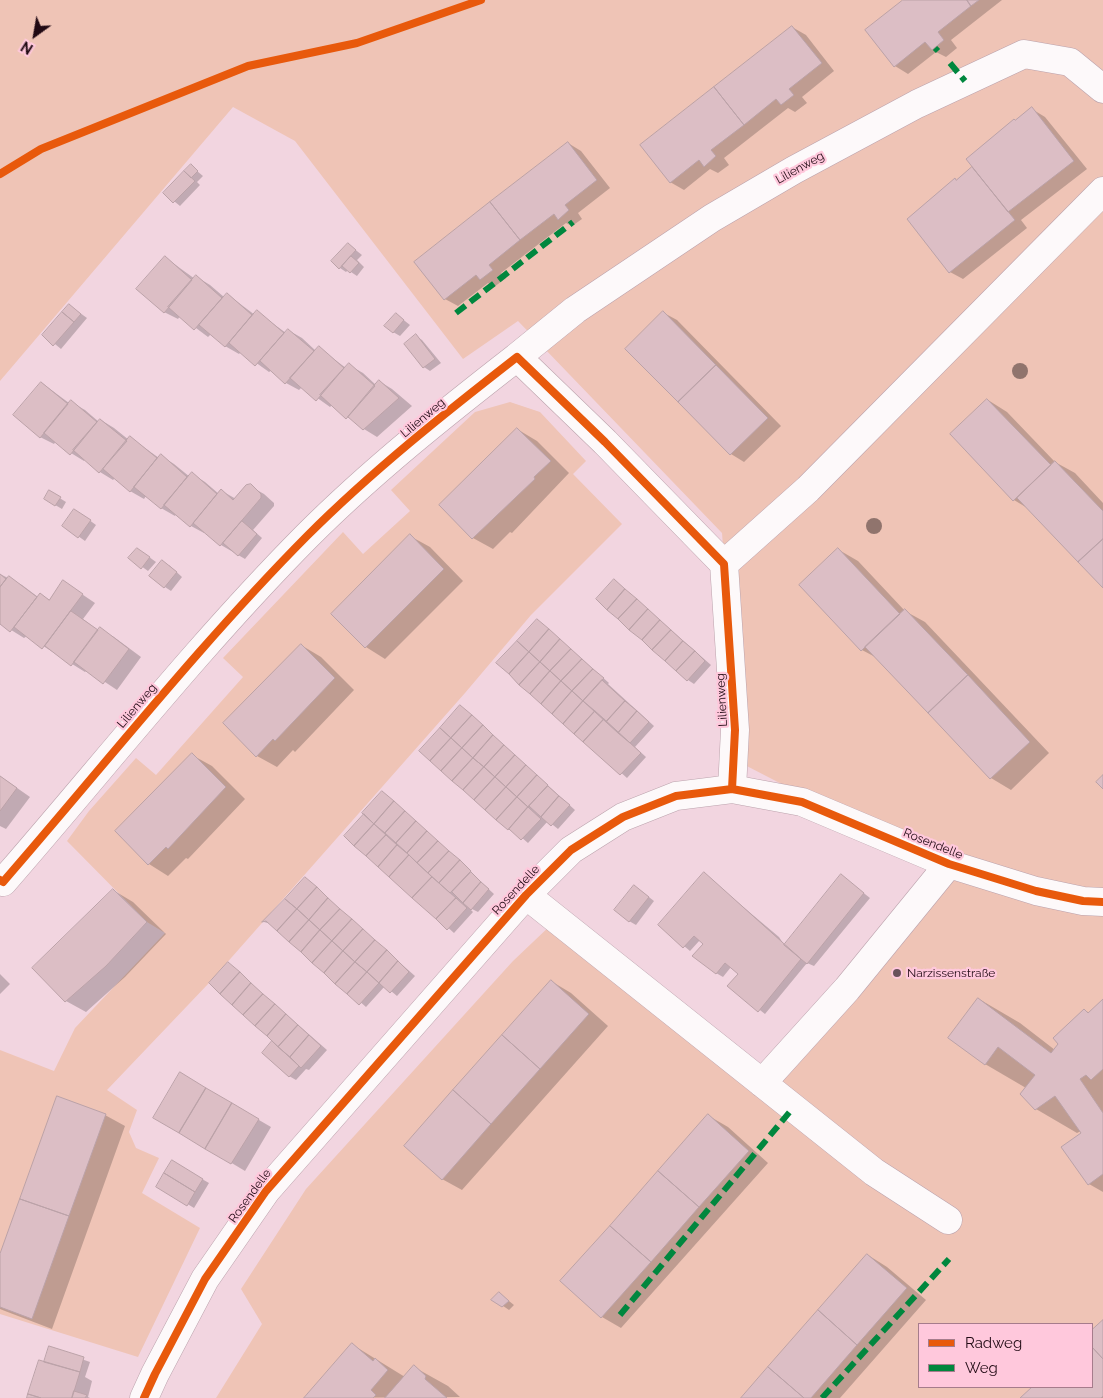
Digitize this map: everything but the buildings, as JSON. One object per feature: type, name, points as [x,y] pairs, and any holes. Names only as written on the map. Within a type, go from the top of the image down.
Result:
[{"type":"street","name":"Lilienweg","points":[[0,880],[4,882],[206,644],[309,534],[380,468],[575,310],[712,218],[794,170],[917,104],[1024,54],[1070,62],[1103,89]]},
{"type":"street","points":[[517,357],[605,442],[724,564],[808,489],[1103,191]]},
{"type":"street","name":"Lilienweg","points":[[724,564],[735,730],[732,789]]},
{"type":"street","name":"Rosendelle","points":[[144,1398],[205,1279],[266,1191],[526,895],[570,850],[623,817],[676,796],[732,789],[802,802],[949,864],[1036,891],[1083,901],[1103,902]]},
{"type":"street","points":[[762,1083],[847,989],[949,864]]},
{"type":"street","points":[[526,895],[874,1172],[948,1220]]},
{"type":"shaded area","points":[[0,0],[1103,0],[1103,1398],[216,1398],[262,1324],[241,1289],[306,1189],[513,961],[553,923],[764,1093],[961,864],[803,795],[739,762],[722,533],[518,321],[463,359],[295,141],[233,107],[0,381]]},
{"type":"shaded area","points":[[510,402],[540,412],[586,461],[573,474],[622,524],[531,615],[465,693],[209,983],[107,1090],[137,1110],[129,1132],[136,1148],[159,1158],[142,1193],[200,1228],[138,1357],[0,1314],[0,1050],[54,1071],[75,1028],[165,933],[147,922],[67,841],[89,811],[136,758],[156,775],[243,677],[223,658],[343,532],[363,554],[410,511],[391,490],[475,412]]},
{"type":"marked path","points":[[935,48],[938,51]]},
{"type":"marked path","points":[[950,63],[965,81]]},
{"type":"marked path","points":[[456,313],[573,222]]},
{"type":"marked path","points":[[620,1315],[793,1108]]},
{"type":"marked path","points":[[822,1398],[949,1259]]},
{"type":"cycle path","points":[[0,174],[41,149],[248,66],[357,43],[481,0]]},
{"type":"cycle path","points":[[0,880],[3,882],[190,663],[267,577],[307,536],[357,488],[436,421],[517,357],[605,442],[724,564],[735,730],[732,789]]},
{"type":"cycle path","points":[[144,1398],[205,1279],[266,1191],[526,895],[571,850],[623,817],[676,796],[732,789],[802,802],[949,864],[1036,891],[1083,901],[1103,902]]},
{"type":"place","name":"Narzissenstraße","points":[[897,973]]}]
